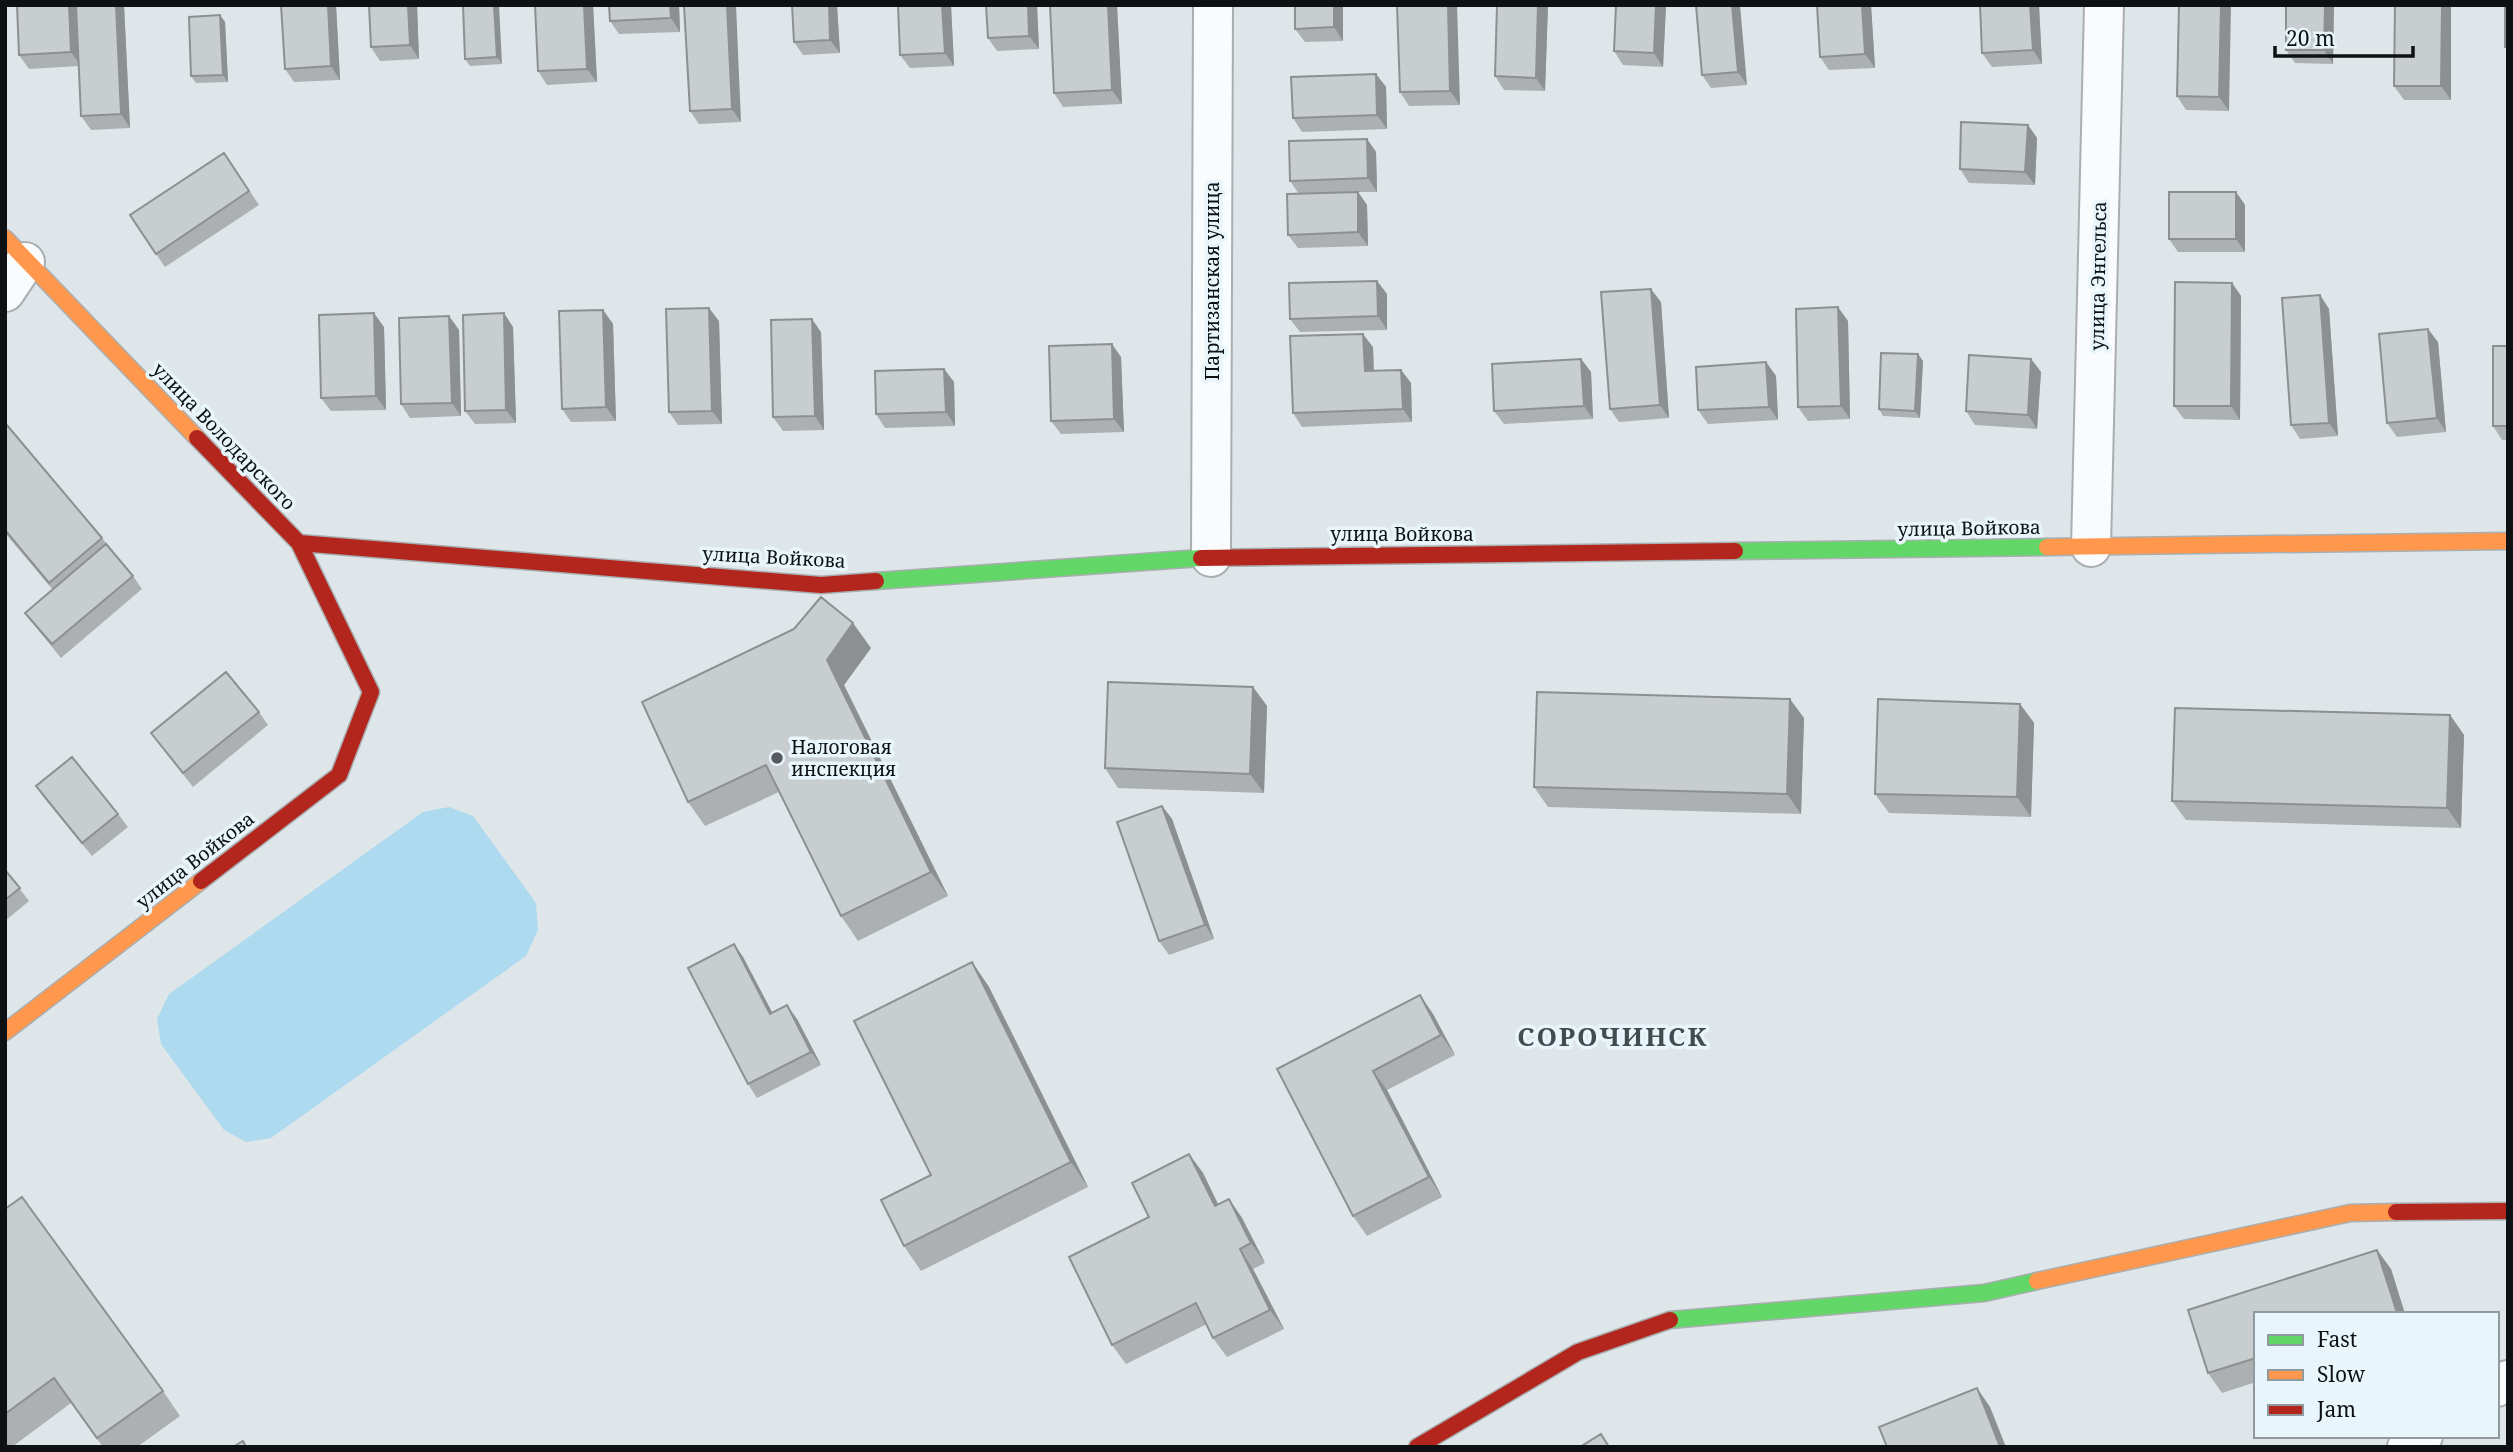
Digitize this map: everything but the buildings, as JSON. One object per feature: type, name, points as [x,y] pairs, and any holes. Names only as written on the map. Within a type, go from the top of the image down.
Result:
[{"type":"street","name":"Партизанская улица","points":[[1211,557],[1213,5]]},
{"type":"street","name":"улица Энгельса","points":[[2091,547],[2104,5]]},
{"type":"street","name":"улица Володарского","points":[[12,264],[299,543],[371,692]]},
{"type":"street","name":"улица Войкова","points":[[299,543],[821,584],[1211,557],[2508,541]]},
{"type":"street","name":"улица Войкова","points":[[5,1032],[339,775],[371,692]]},
{"type":"street","points":[[1417,1447],[1578,1352],[1676,1318],[1984,1293],[2350,1213],[2508,1210]]},
{"type":"shaded area","points":[[449,807],[473,816],[536,903],[538,930],[526,956],[271,1138],[246,1142],[224,1130],[161,1044],[157,1019],[169,994],[423,812]]},
{"type":"traffic: fast","points":[[1735,551],[2047,547]]},
{"type":"traffic: fast","points":[[876,581],[1201,558]]},
{"type":"traffic: fast","points":[[1670,1320],[1984,1293],[2037,1281]]},
{"type":"traffic: slow","points":[[5,238],[197,438]]},
{"type":"traffic: slow","points":[[2047,547],[2508,541]]},
{"type":"traffic: slow","points":[[5,1032],[201,881]]},
{"type":"traffic: slow","points":[[2037,1281],[2350,1213],[2396,1212]]},
{"type":"traffic: jam","points":[[197,438],[299,543],[371,692],[339,775],[201,881]]},
{"type":"traffic: jam","points":[[299,543],[821,585],[876,581]]},
{"type":"traffic: jam","points":[[1201,558],[1735,551]]},
{"type":"traffic: jam","points":[[2396,1212],[2508,1211]]},
{"type":"traffic: jam","points":[[1417,1447],[1578,1352],[1670,1320]]},
{"type":"place","name":"Налоговая инспекция","points":[[777,758]]},
{"type":"district","name":"СОРОЧИНСК","points":[[1613,1036]]}]
